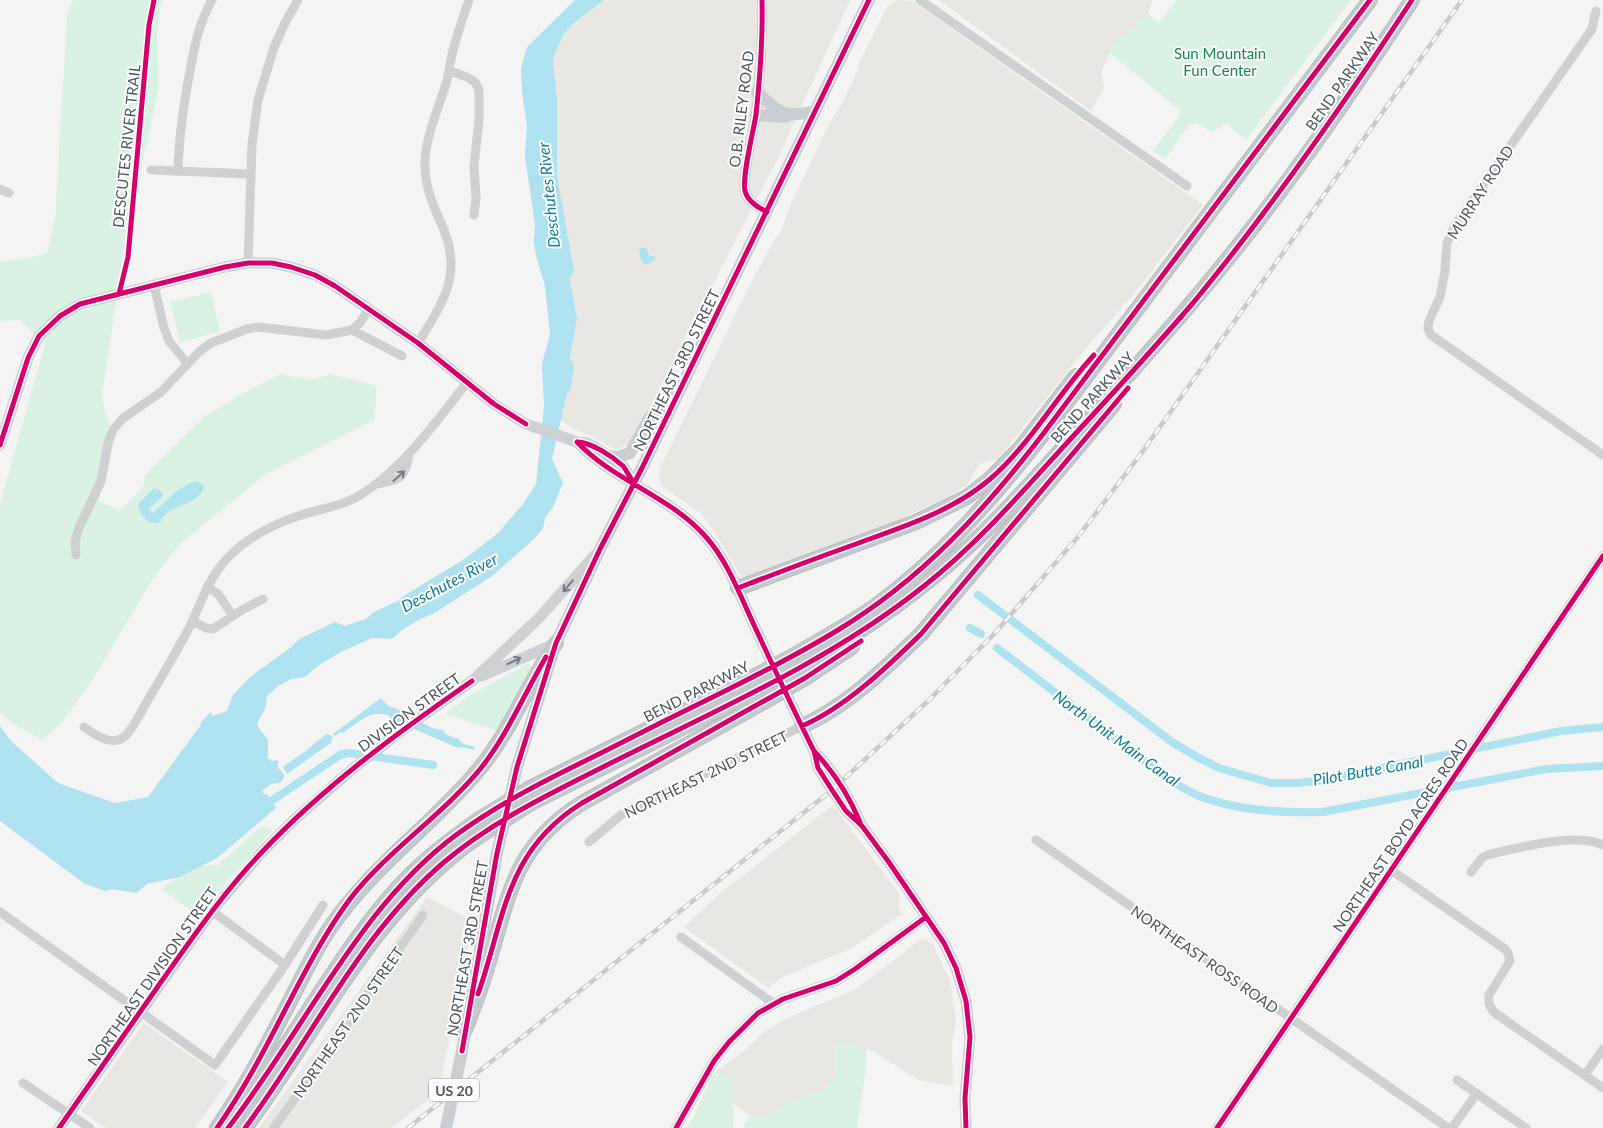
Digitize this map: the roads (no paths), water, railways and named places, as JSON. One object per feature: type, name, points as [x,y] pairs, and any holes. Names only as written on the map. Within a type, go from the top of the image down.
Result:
[{"type":"highway","name":"BEND PARKWAY","points":[[799,668],[839,630],[874,607],[915,575],[965,528],[1021,464],[1370,0]]},
{"type":"highway","name":"BEND PARKWAY","points":[[245,1128],[287,1069],[349,973],[383,927],[427,878],[472,841],[531,803],[799,668],[869,626],[927,584],[972,544],[1133,371],[1193,302],[1285,184],[1412,0]]},
{"type":"highway","points":[[802,726],[812,722],[842,702],[887,668],[927,628],[1146,366],[1193,302]]},
{"type":"highway","points":[[738,588],[916,522],[967,497],[990,479],[1021,447],[1080,370],[1142,304]]},
{"type":"highway","points":[[217,1128],[264,1052],[330,929],[352,898],[369,879],[480,768],[504,734],[532,681],[556,642]]},
{"type":"highway","points":[[466,1030],[487,969],[511,886],[525,858],[556,820],[756,690],[799,668]]},
{"type":"highway","name":"BEND PARKWAY","points":[[228,1128],[256,1090],[340,963],[376,913],[422,864],[478,820],[530,788],[756,690]]},
{"type":"main road","name":"NORTHEAST 3RD STREET","points":[[446,1128],[466,1030],[497,853],[517,767],[556,642],[869,0]]},
{"type":"main road","points":[[757,92],[779,112],[798,116]]},
{"type":"main road","points":[[756,116],[790,118],[815,111]]},
{"type":"main road","points":[[0,445],[28,358],[39,336],[60,316],[80,304],[154,285],[248,263],[272,263],[315,275],[418,343],[468,381],[494,404],[526,424],[577,442],[587,443],[623,466],[634,483]]},
{"type":"main road","points":[[608,456],[618,457],[630,453],[650,417],[684,381]]},
{"type":"main road","points":[[577,442],[591,456],[618,475],[634,483],[679,513],[705,536],[722,559],[738,588],[814,751],[826,763],[852,804],[862,826],[944,943],[956,968],[966,1001],[970,1037],[965,1098],[966,1128]]},
{"type":"main road","name":"DIVISION STREET","points":[[360,763],[472,681],[539,618],[600,549]]},
{"type":"main road","name":"DIVISION STREET","points":[[472,681],[556,642]]},
{"type":"main road","name":"NORTHEAST DIVISION STREET","points":[[59,1128],[212,911],[255,860],[288,826],[360,763]]},
{"type":"street","points":[[178,170],[179,142],[185,93],[196,40],[202,20],[212,0]]},
{"type":"street","points":[[248,263],[252,144],[258,100],[274,47],[298,0]]},
{"type":"street","points":[[418,343],[449,287],[451,254],[446,234],[429,194],[424,171],[428,141],[450,71],[452,52],[469,0]]},
{"type":"street","name":"O.B. RILEY ROAD","points":[[762,0],[756,116],[745,190],[749,199],[767,212]]},
{"type":"street","points":[[920,0],[1187,186]]},
{"type":"street","name":"MURRAY ROAD","points":[[1600,14],[1592,29],[1455,225],[1447,244],[1445,271],[1440,297],[1429,322],[1428,329],[1432,335],[1603,455]]},
{"type":"street","points":[[450,71],[475,82],[479,90],[479,120],[474,166],[476,198],[474,215]]},
{"type":"street","points":[[151,170],[252,174]]},
{"type":"street","points":[[154,285],[167,334],[187,364]]},
{"type":"street","points":[[76,555],[75,541],[78,528],[101,481],[108,443],[113,430],[122,419],[161,392],[200,350],[211,343],[247,329],[270,328],[326,335],[352,330],[360,323],[369,309]]},
{"type":"street","points":[[352,330],[402,356]]},
{"type":"street","points":[[84,727],[111,740],[124,738],[152,693],[192,621],[207,587],[218,568],[251,539],[271,528],[300,515],[328,509],[355,498],[376,484],[409,454],[468,381]]},
{"type":"street","name":"NORTHEAST BOYD ACRES ROAD","points":[[1217,1128],[1603,556]]},
{"type":"street","points":[[207,587],[218,594],[233,616]]},
{"type":"street","points":[[192,621],[206,628],[213,629],[252,604],[263,600]]},
{"type":"street","name":"NORTHEAST 2ND STREET","points":[[589,842],[621,815],[802,726]]},
{"type":"street","name":"NORTHEAST ROSS ROAD","points":[[1036,840],[1448,1128]]},
{"type":"street","points":[[1472,872],[1482,858],[1487,855],[1543,843],[1586,840],[1603,845]]},
{"type":"street","points":[[1391,870],[1508,953],[1510,961],[1489,996],[1488,1002],[1490,1007],[1495,1013],[1603,1088]]},
{"type":"street","points":[[0,912],[215,1065],[285,964],[323,904]]},
{"type":"street","points":[[212,911],[285,964]]},
{"type":"street","name":"NORTHEAST 2ND STREET","points":[[274,1128],[423,915]]},
{"type":"street","points":[[676,1128],[702,1080],[728,1042],[758,1013],[774,1004],[842,977],[926,917]]},
{"type":"street","points":[[681,937],[774,1004]]},
{"type":"street","points":[[1585,1075],[1603,1049]]},
{"type":"street","points":[[1456,1080],[1526,1128]]},
{"type":"street","points":[[23,1083],[90,1128]]},
{"type":"street","points":[[1452,1128],[1477,1094]]},
{"type":"water","name":"Deschutes River","points":[[575,0],[604,0],[575,22],[563,35],[553,59],[557,98],[557,175],[574,271],[570,279],[577,318],[570,359],[574,364],[571,389],[567,394],[552,459],[563,483],[553,507],[545,518],[543,528],[533,540],[492,576],[433,614],[420,619],[402,630],[392,639],[372,638],[343,651],[319,665],[305,677],[291,679],[278,686],[267,696],[265,709],[257,723],[268,740],[268,759],[271,759],[271,761],[278,760],[278,769],[285,776],[280,783],[271,784],[262,791],[265,795],[267,794],[276,808],[217,858],[180,877],[147,884],[136,893],[112,889],[106,891],[85,884],[0,821],[0,726],[12,742],[58,783],[115,803],[148,797],[201,722],[211,712],[212,716],[227,711],[233,695],[250,677],[290,648],[299,639],[335,622],[345,626],[366,619],[374,612],[400,600],[466,558],[498,533],[523,504],[536,484],[544,406],[542,364],[550,334],[545,286],[534,244],[535,225],[525,156],[527,125],[522,93],[521,67],[527,47]]},
{"type":"water","points":[[646,247],[649,256],[655,256],[655,260],[646,265],[641,261],[639,249]]},
{"type":"water","points":[[195,481],[204,485],[202,492],[197,497],[170,511],[161,522],[152,523],[145,519],[138,504],[154,488],[160,490],[163,496],[149,509],[153,513],[179,489]]},
{"type":"water","points":[[381,698],[388,706],[402,711],[432,728],[443,730],[445,734],[458,738],[463,744],[475,747],[474,750],[458,748],[383,714],[365,717],[343,733],[341,732],[335,736],[333,734]]},
{"type":"water","points":[[326,734],[333,738],[332,742],[287,774],[283,767]]},
{"type":"waterway","name":"Pilot Butte Canal","points":[[978,595],[1172,742],[1219,768],[1271,783],[1324,780],[1561,731],[1603,727]]},
{"type":"waterway","name":"North Unit Main Canal","points":[[970,628],[981,634]]},
{"type":"waterway","name":"North Unit Main Canal","points":[[997,648],[1171,781],[1199,796],[1229,805],[1260,810],[1323,812],[1546,769],[1603,766]]},
{"type":"waterway","name":"North Unit Main Canal","points":[[265,805],[340,755],[349,753],[433,765]]},
{"type":"railway","points":[[408,1128],[832,790],[928,701],[994,634],[1077,538],[1140,455],[1462,0]]},
{"type":"park label","name":"Sun Mountain Fun Center","points":[[1220,62]]}]
